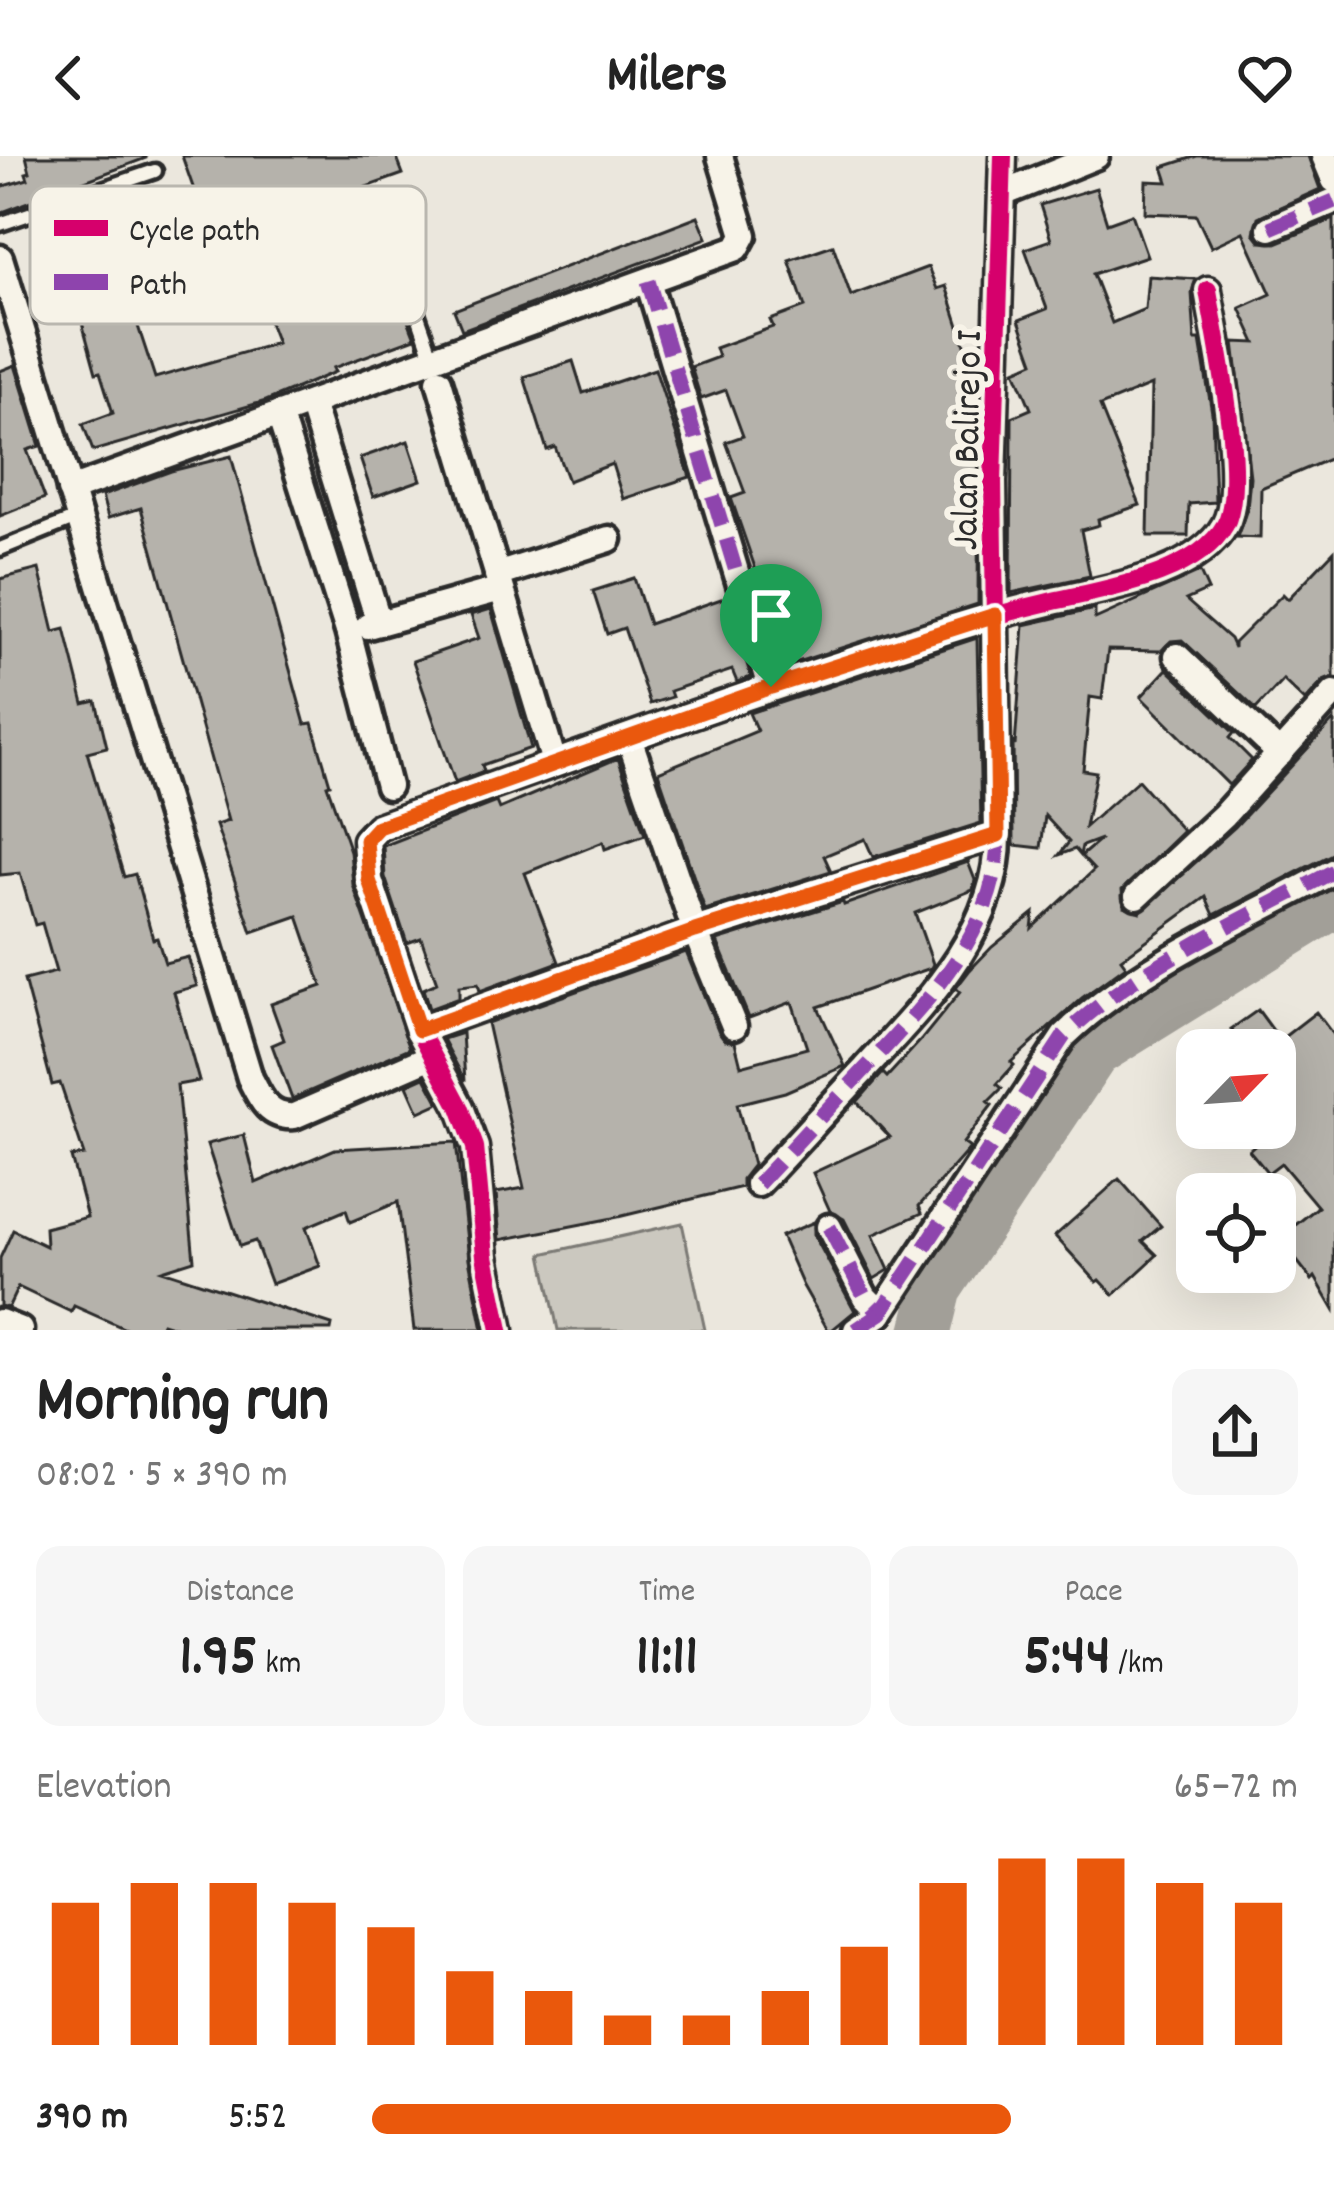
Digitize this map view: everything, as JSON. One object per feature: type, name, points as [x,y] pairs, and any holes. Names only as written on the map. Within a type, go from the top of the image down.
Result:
[{"type":"street","points":[[70,490],[311,403],[436,370],[741,244],[744,235],[720,156]]},
{"type":"street","name":"Jalan Balirejo I","points":[[758,1184],[941,986],[970,937],[999,869],[993,482],[1003,156]]},
{"type":"street","points":[[1002,194],[1096,156]]},
{"type":"street","points":[[1324,156],[1334,180]]},
{"type":"street","points":[[1270,228],[1334,201]]},
{"type":"street","points":[[0,258],[258,1095],[280,1117],[294,1116],[432,1056]]},
{"type":"street","points":[[648,281],[771,687]]},
{"type":"street","points":[[500,1330],[485,1256],[476,1148],[419,1030],[369,880],[366,840],[378,827],[771,687],[995,615],[1144,579],[1186,560],[1213,542],[1227,522],[1233,496],[1227,404],[1208,290]]},
{"type":"street","points":[[436,370],[550,752]]},
{"type":"street","points":[[311,403],[379,623]]},
{"type":"street","points":[[279,415],[348,631],[388,786]]},
{"type":"street","points":[[348,631],[499,582],[609,539]]},
{"type":"street","points":[[1177,656],[1280,754]]},
{"type":"street","points":[[1137,896],[1224,815],[1334,694]]},
{"type":"street","points":[[629,737],[695,931],[734,1026]]},
{"type":"street","points":[[419,1030],[695,931],[998,835]]},
{"type":"street","points":[[856,1330],[880,1312],[1064,1036],[1088,1012],[1152,971],[1334,871]]},
{"type":"street","points":[[829,1228],[866,1297],[880,1312]]},
{"type":"street","points":[[0,1322],[20,1330]]},
{"type":"lane","points":[[111,186],[155,171]]},
{"type":"lane","points":[[0,224],[30,214]]},
{"type":"lane","points":[[420,324],[436,370]]},
{"type":"lane","points":[[0,549],[79,517]]},
{"type":"shaded area","points":[[682,1223],[705,1330],[558,1330],[542,1254]]},
{"type":"building","points":[[26,156],[146,156],[72,186],[30,186],[30,202],[0,213],[0,187],[28,179]]},
{"type":"building","points":[[182,156],[396,156],[403,174],[369,186],[193,186]]},
{"type":"building","points":[[1197,156],[1308,156],[1320,189],[1258,217],[1254,233],[1261,242],[1276,243],[1334,219],[1334,457],[1261,488],[1260,538],[1237,537],[1247,509],[1250,477],[1234,342],[1256,343],[1240,308],[1271,294],[1243,232],[1211,247],[1196,215],[1145,213],[1146,181],[1168,182],[1163,167]]},
{"type":"building","points":[[1096,188],[1107,223],[1132,214],[1147,256],[1093,274],[1112,323],[1145,309],[1148,276],[1196,279],[1192,292],[1195,340],[1200,340],[1212,413],[1215,502],[1189,504],[1188,536],[1148,536],[1151,385],[1100,406],[1140,505],[1081,530],[1090,576],[1011,593],[1012,417],[1031,409],[1015,370],[1034,362],[1019,320],[1047,309],[1025,249],[1051,240],[1040,205]]},
{"type":"building","points":[[698,216],[707,238],[462,330],[454,310]]},
{"type":"building","points":[[833,245],[851,296],[928,267],[937,289],[946,286],[977,381],[971,382],[979,409],[978,604],[782,667],[731,498],[745,493],[726,442],[743,436],[726,390],[701,399],[691,367],[718,357],[715,348],[773,327],[770,320],[805,307],[789,260]]},
{"type":"building","points":[[82,324],[137,324],[155,378],[277,343],[270,324],[410,324],[415,338],[333,368],[335,372],[266,401],[93,451],[83,424],[113,413],[100,372],[96,373]]},
{"type":"building","points":[[573,361],[583,393],[655,369],[690,477],[623,499],[612,464],[568,481],[555,447],[547,450],[524,377]]},
{"type":"building","points":[[15,365],[40,446],[27,450],[45,498],[0,516],[0,371]]},
{"type":"building","points":[[408,441],[421,480],[373,497],[360,458]]},
{"type":"building","points":[[231,456],[305,724],[312,723],[350,851],[353,885],[410,1048],[292,1099],[272,1045],[284,1040],[271,1004],[322,986],[298,916],[252,932],[216,825],[228,821],[141,508],[108,518],[102,496]]},
{"type":"building","points":[[1334,551],[1334,677],[1323,681],[1305,701],[1283,680],[1256,709],[1182,640],[1171,641],[1161,651],[1108,650],[1102,699],[1090,697],[1083,770],[1096,772],[1085,827],[1138,780],[1183,831],[1122,890],[1124,906],[1140,912],[1235,827],[1334,720],[1334,853],[1214,915],[1206,897],[1121,959],[1126,966],[1082,998],[1011,1062],[1014,1065],[997,1084],[1002,1088],[988,1102],[992,1105],[963,1143],[970,1148],[919,1206],[922,1213],[873,1235],[889,1270],[874,1279],[844,1219],[830,1211],[813,1173],[890,1137],[857,1102],[922,1039],[960,992],[956,988],[992,947],[1034,913],[1032,928],[1094,870],[1081,856],[1101,839],[1082,846],[1080,855],[1075,849],[1059,855],[1069,842],[1045,816],[1041,848],[1014,845],[1013,741],[1015,746],[1024,625],[1095,609],[1095,619],[1200,572],[1208,590],[1186,600],[1234,648],[1283,594],[1288,599]]},
{"type":"building","points":[[39,569],[54,632],[65,629],[84,704],[96,701],[107,747],[87,752],[124,877],[135,874],[153,939],[157,938],[165,963],[188,957],[197,986],[174,992],[199,1081],[177,1085],[194,1260],[162,1270],[332,1325],[331,1330],[184,1330],[162,1323],[159,1330],[128,1330],[74,1306],[71,1312],[18,1287],[8,1308],[0,1306],[0,1258],[13,1230],[46,1246],[45,1228],[87,1217],[71,1157],[84,1155],[60,1083],[52,1085],[24,980],[56,972],[42,923],[35,925],[20,873],[0,875],[0,579]]},
{"type":"building","points":[[634,578],[649,624],[727,597],[751,677],[737,682],[732,670],[670,691],[672,697],[650,704],[624,628],[607,634],[593,591]]},
{"type":"building","points":[[491,609],[531,748],[482,765],[484,771],[455,782],[413,661],[479,638],[471,615]]},
{"type":"building","points":[[977,638],[981,823],[873,857],[865,839],[824,856],[831,871],[705,910],[658,772],[757,731],[749,713]]},
{"type":"building","points":[[1167,669],[1234,733],[1230,738],[1252,760],[1229,785],[1141,697]]},
{"type":"building","points":[[618,758],[645,835],[605,849],[603,842],[525,873],[559,962],[480,991],[478,984],[459,986],[459,998],[429,1009],[423,989],[437,983],[421,938],[407,943],[385,877],[383,846],[496,802],[499,809]]},
{"type":"building","points":[[968,862],[975,880],[973,890],[915,913],[931,968],[818,1007],[845,1066],[785,1092],[737,1104],[753,1165],[742,1187],[500,1240],[496,1193],[524,1188],[487,1023],[686,952],[719,1032],[725,1040],[735,1042],[741,1066],[807,1048],[792,1002],[749,1018],[717,941],[844,905]]},
{"type":"building","points":[[1258,1010],[1272,1029],[1231,1029]]},
{"type":"building","points":[[1316,1012],[1334,1036],[1334,1310],[1315,1277],[1312,1280],[1296,1260],[1296,1224],[1318,1207],[1296,1181],[1296,1173],[1289,1173],[1281,1163],[1268,1173],[1249,1150],[1296,1149],[1294,1029]]},
{"type":"building","points":[[462,1033],[465,1081],[443,1039]]},
{"type":"building","points":[[425,1077],[439,1103],[419,1112],[407,1085]]},
{"type":"building","points":[[244,1135],[256,1183],[335,1149],[456,1142],[469,1259],[483,1330],[414,1330],[398,1202],[350,1222],[346,1210],[306,1227],[320,1266],[271,1284],[255,1241],[240,1246],[207,1144]]},
{"type":"building","points":[[1119,1179],[1161,1226],[1143,1241],[1157,1255],[1114,1295],[1055,1236]]},
{"type":"building","points":[[814,1222],[814,1235],[855,1311],[832,1330],[803,1286],[781,1236]]},
{"type":"waterway","points":[[926,1330],[936,1289],[1094,1052],[1334,903]]},
{"type":"marked path","points":[[1270,228],[1334,201]]},
{"type":"marked path","points":[[648,281],[771,687]]},
{"type":"marked path","points":[[758,1184],[912,1018],[955,963],[986,902],[998,835]]},
{"type":"marked path","points":[[829,1227],[865,1297],[881,1313],[1064,1036],[1158,966],[1334,871]]},
{"type":"marked path","points":[[856,1330],[881,1313]]},
{"type":"cycle path","points":[[419,1030],[695,931],[998,835],[993,482],[1003,156]]},
{"type":"cycle path","points":[[500,1330],[485,1256],[475,1147],[460,1107],[419,1030],[369,880],[366,840],[378,827],[727,703],[968,624],[1144,579],[1192,557],[1225,525],[1233,478],[1228,410],[1208,290]]},
{"type":"route","points":[[995,615],[998,835],[695,931],[419,1030],[369,880],[366,840],[378,827],[771,687],[995,615]]}]
